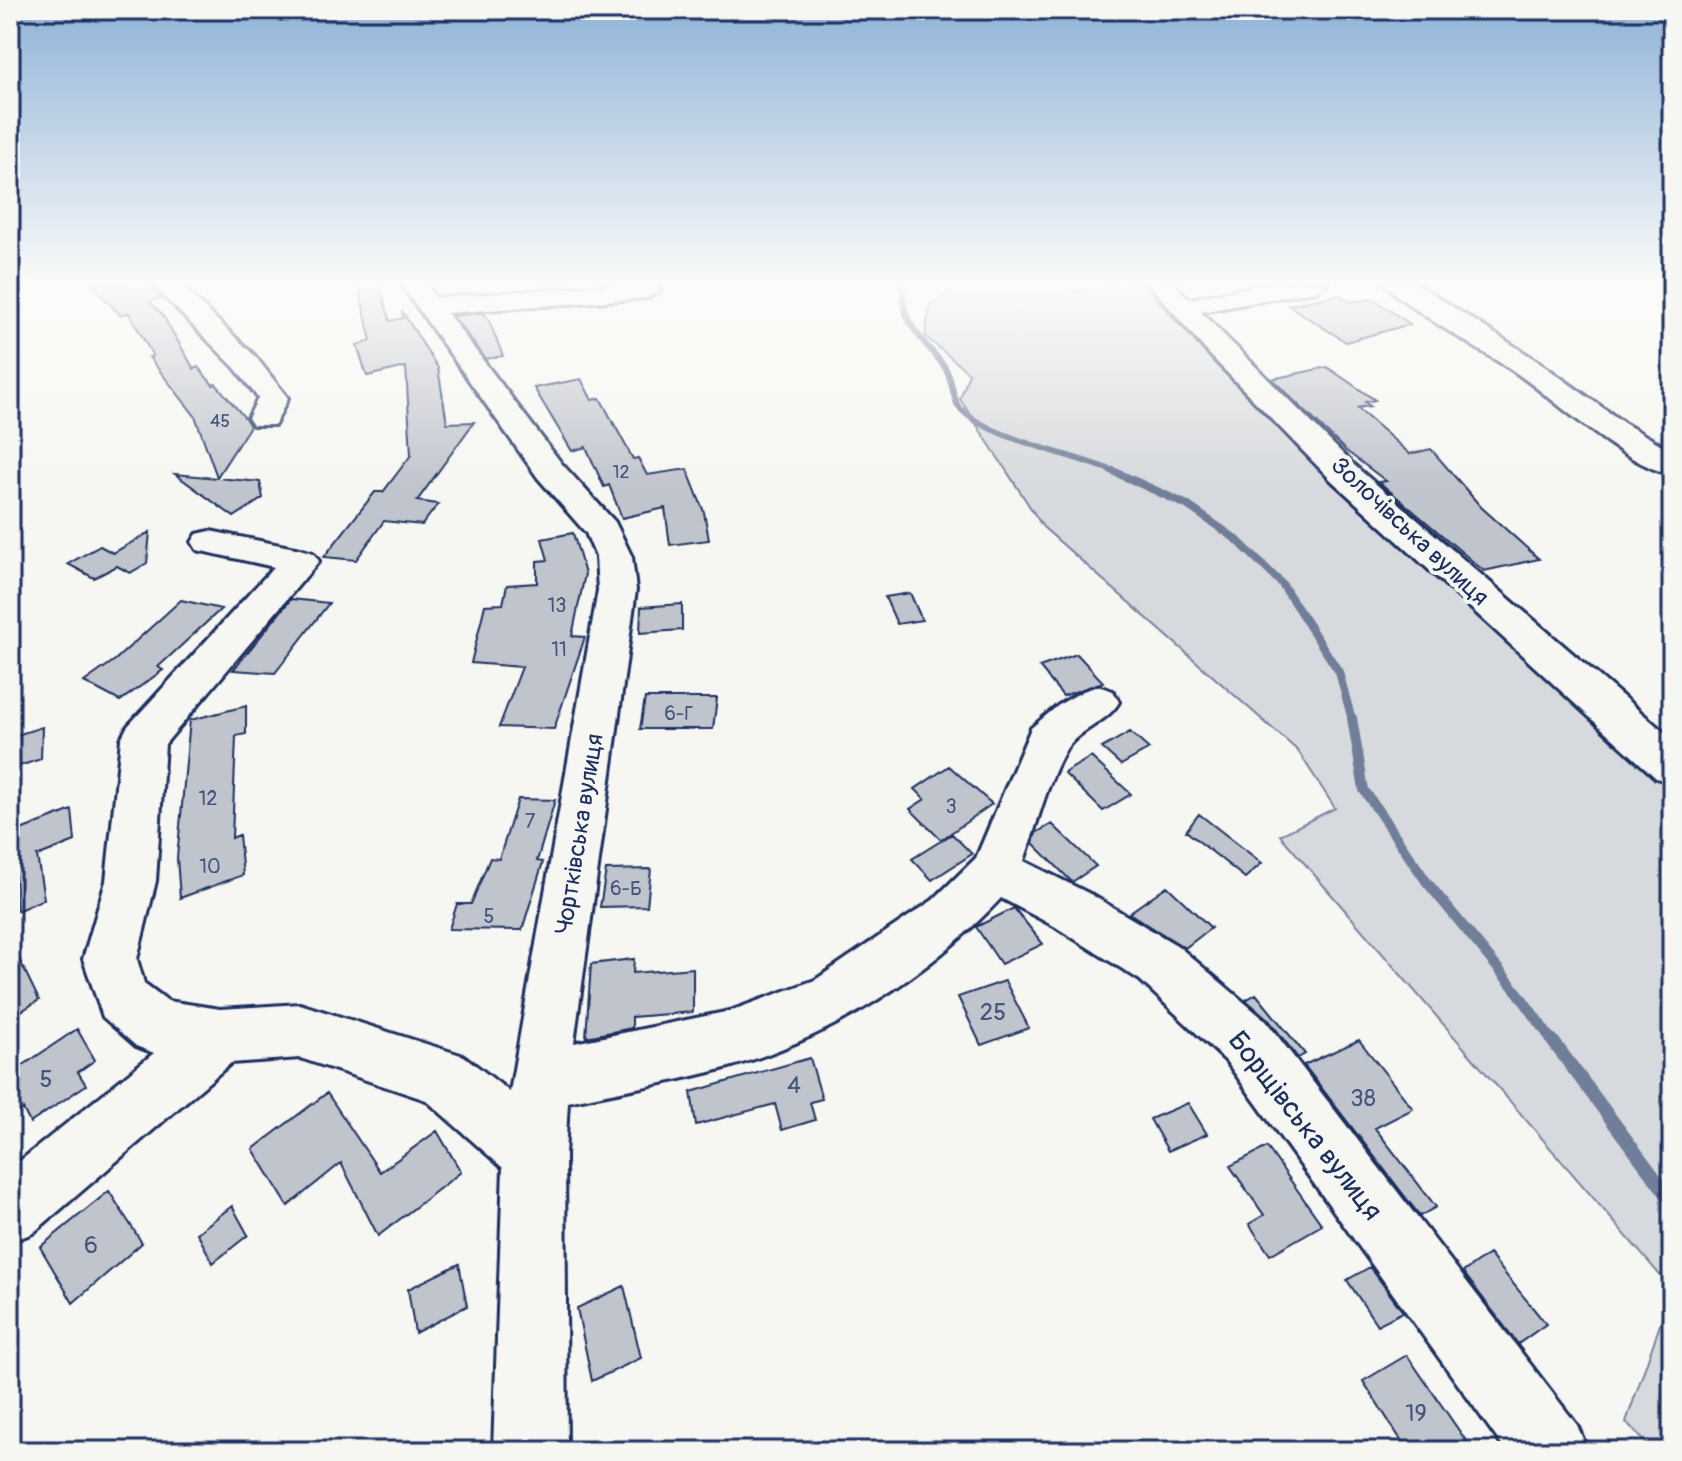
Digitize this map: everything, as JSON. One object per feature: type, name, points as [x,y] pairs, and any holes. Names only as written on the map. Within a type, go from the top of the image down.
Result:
[{"type":"street","points":[[234,351],[273,398],[264,418]]},
{"type":"street","name":"Чортківська вулиця","points":[[463,351],[550,471],[602,530],[614,557],[617,590],[540,1079],[534,1155],[530,1451]]},
{"type":"street","name":"Золочівська вулиця","points":[[1222,351],[1416,541],[1672,765]]},
{"type":"street","points":[[1503,351],[1613,430],[1672,465]]},
{"type":"street","points":[[210,542],[300,561],[143,739],[131,881],[110,959],[122,999],[156,1027],[220,1036],[300,1031],[443,1077],[481,1106],[534,1155]]},
{"type":"street","points":[[540,1079],[730,1039],[833,999],[951,916],[995,871],[1047,740],[1075,715],[1098,702]]},
{"type":"street","name":"Борщівська вулиця","points":[[995,871],[1072,910],[1159,963],[1246,1041],[1551,1451]]},
{"type":"street","points":[[10,1210],[220,1036]]},
{"type":"shaded area","points":[[943,351],[1203,351],[1320,464],[1672,781],[1672,1231],[1666,1236],[1672,1248],[1672,1289],[1280,835],[1335,808],[1298,751],[1043,527],[960,399],[969,373]]},
{"type":"shaded area","points":[[1672,1290],[1672,1451],[1654,1451],[1626,1422]]},
{"type":"building","points":[[150,351],[184,351],[194,369],[198,367],[213,385],[216,384],[250,426],[217,477],[195,416],[149,357],[153,356]]},
{"type":"building","points":[[359,351],[427,351],[438,368],[447,423],[474,422],[417,501],[438,504],[422,525],[384,521],[356,560],[324,557],[375,492],[383,492],[411,455],[406,367],[367,376]]},
{"type":"building","points":[[480,351],[501,351],[503,356],[486,359]]},
{"type":"building","points":[[1327,367],[1375,400],[1365,402],[1370,406],[1357,408],[1410,454],[1431,449],[1481,507],[1539,559],[1484,571],[1379,482],[1386,481],[1345,450],[1272,379]]},
{"type":"building","points":[[581,379],[592,400],[600,398],[633,459],[638,458],[647,475],[687,469],[704,512],[709,540],[670,545],[665,508],[622,518],[609,485],[604,487],[586,447],[572,451],[534,388]]},
{"type":"building","points":[[175,474],[260,482],[263,498],[234,517]]},
{"type":"building","points":[[150,532],[147,563],[130,573],[117,566],[94,578],[68,564],[100,546],[113,553]]},
{"type":"building","points":[[573,533],[585,574],[572,636],[585,637],[554,729],[499,727],[522,667],[471,663],[485,605],[503,604],[507,585],[537,583],[537,561],[548,560],[542,539]]},
{"type":"building","points":[[910,593],[922,620],[897,624],[885,597]]},
{"type":"building","points":[[291,599],[329,603],[275,673],[233,670]]},
{"type":"building","points":[[181,600],[221,609],[158,667],[163,670],[120,701],[84,682],[115,660]]},
{"type":"building","points":[[682,604],[682,630],[640,633],[641,607]]},
{"type":"building","points":[[1077,654],[1103,682],[1063,696],[1039,667]]},
{"type":"building","points":[[645,698],[717,698],[713,729],[640,729]]},
{"type":"building","points":[[246,706],[246,734],[236,736],[232,838],[239,835],[243,875],[180,898],[177,858],[190,720]]},
{"type":"building","points":[[42,727],[41,759],[10,769],[10,737]]},
{"type":"building","points":[[1130,732],[1149,749],[1121,765],[1102,748]]},
{"type":"building","points":[[1091,757],[1131,794],[1103,811],[1064,773]]},
{"type":"building","points":[[949,766],[992,804],[941,840],[910,809],[925,799],[915,789]]},
{"type":"building","points":[[518,799],[555,800],[537,861],[543,862],[522,930],[449,929],[457,904],[471,904],[490,858],[499,859]]},
{"type":"building","points":[[72,810],[75,841],[37,856],[44,899],[17,911],[13,833]]},
{"type":"building","points":[[1199,814],[1262,863],[1245,878],[1186,831]]},
{"type":"building","points":[[1052,824],[1096,866],[1072,882],[1033,843],[1036,833]]},
{"type":"building","points":[[952,834],[972,854],[932,880],[912,859]]},
{"type":"building","points":[[651,869],[647,906],[600,907],[606,870]]},
{"type":"building","points":[[1167,886],[1211,928],[1185,948],[1129,913]]},
{"type":"building","points":[[1014,908],[1043,944],[1001,964],[976,927]]},
{"type":"building","points":[[10,940],[39,1000],[10,1018]]},
{"type":"building","points":[[634,959],[633,973],[693,968],[693,1012],[632,1017],[632,1028],[586,1037],[591,964]]},
{"type":"building","points":[[1005,981],[1029,1028],[981,1045],[958,997]]},
{"type":"building","points":[[1256,994],[1305,1054],[1298,1058],[1268,1019],[1246,1000]]},
{"type":"building","points":[[77,1029],[95,1060],[78,1072],[86,1085],[30,1123],[23,1109],[10,1118],[10,1074]]},
{"type":"building","points":[[1359,1040],[1413,1109],[1375,1128],[1436,1207],[1420,1216],[1304,1065]]},
{"type":"building","points":[[810,1058],[822,1099],[810,1102],[815,1120],[782,1130],[775,1104],[696,1125],[691,1092]]},
{"type":"building","points":[[327,1093],[380,1172],[437,1131],[461,1172],[378,1236],[341,1163],[288,1206],[253,1149]]},
{"type":"building","points":[[1188,1103],[1207,1134],[1168,1151],[1150,1119]]},
{"type":"building","points":[[1267,1147],[1322,1225],[1270,1255],[1249,1224],[1264,1215],[1230,1166]]},
{"type":"building","points":[[109,1191],[142,1243],[73,1303],[40,1247]]},
{"type":"building","points":[[232,1206],[248,1235],[213,1263],[197,1233]]},
{"type":"building","points":[[1489,1254],[1546,1324],[1518,1344],[1463,1272]]},
{"type":"building","points":[[459,1264],[467,1306],[415,1333],[408,1289]]},
{"type":"building","points":[[1370,1267],[1403,1312],[1377,1325],[1347,1280]]},
{"type":"building","points":[[624,1286],[641,1358],[592,1381],[577,1308]]},
{"type":"building","points":[[1407,1355],[1473,1451],[1408,1451],[1363,1381]]},
{"type":"waterway","points":[[931,351],[945,368],[959,407],[972,418],[1010,437],[1114,471]]},
{"type":"waterway","points":[[1114,471],[1118,473]]},
{"type":"waterway","points":[[1114,471],[1187,505],[1236,539],[1282,584],[1339,672],[1352,720]]},
{"type":"waterway","points":[[1352,718],[1364,790],[1426,881],[1519,994],[1553,1042]]},
{"type":"waterway","points":[[1552,1040],[1672,1201]]}]
